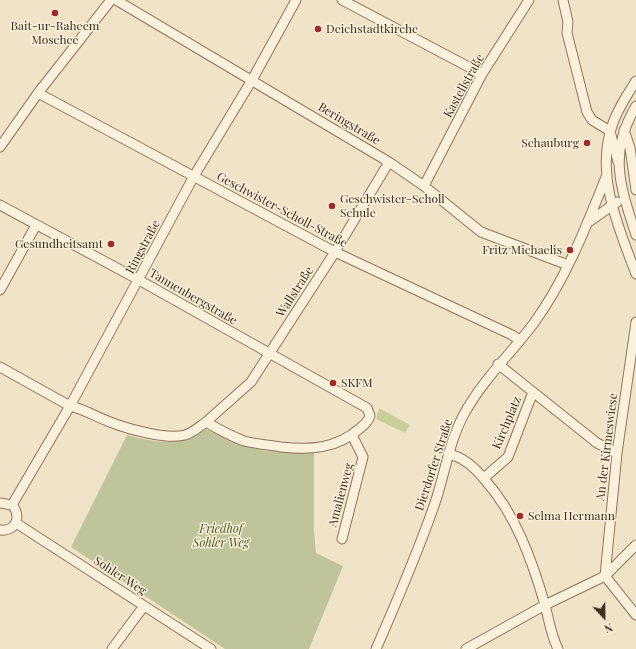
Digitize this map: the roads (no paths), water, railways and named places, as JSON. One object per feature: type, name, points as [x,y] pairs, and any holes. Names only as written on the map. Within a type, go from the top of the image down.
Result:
[{"type":"street","points":[[0,147],[38,93],[111,0]]},
{"type":"street","name":"Beringstraße","points":[[116,0],[389,162],[424,186],[481,232],[568,265]]},
{"type":"street","name":"Ringstraße","points":[[12,505],[70,406],[194,176],[252,80],[296,0]]},
{"type":"street","points":[[342,0],[482,74]]},
{"type":"street","name":"Kastellstraße","points":[[424,186],[482,74],[528,0]]},
{"type":"street","points":[[563,0],[568,22],[567,33],[587,112],[592,120],[610,131],[618,162],[622,192],[636,235]]},
{"type":"street","points":[[636,81],[617,114],[610,131],[605,158],[606,177],[613,206],[632,257],[636,274]]},
{"type":"street","name":"Geschwister-Scholl-Straße","points":[[38,93],[335,252],[512,335],[519,340]]},
{"type":"street","points":[[618,162],[624,130],[636,106]]},
{"type":"street","points":[[624,130],[630,148],[636,190]]},
{"type":"street","name":"Wallstraße","points":[[0,367],[70,406],[110,422],[136,430],[174,436],[194,431],[251,382],[335,252],[389,162]]},
{"type":"street","name":"Dierdorfer Straße","points":[[376,649],[431,513],[454,434],[478,391],[544,308],[568,265],[589,222],[606,177]]},
{"type":"street","name":"Dierdorfer Straße","points":[[589,222],[598,213],[613,206],[619,200],[622,192]]},
{"type":"street","name":"Tannenbergstraße","points":[[0,205],[139,280],[366,408],[370,416],[368,421],[352,435]]},
{"type":"street","points":[[0,290],[36,225]]},
{"type":"street","name":"An der Kirmeswiese","points":[[605,576],[617,453],[636,322]]},
{"type":"street","points":[[498,364],[597,443],[617,453]]},
{"type":"street","name":"Kirchplatz","points":[[484,478],[508,457],[533,392]]},
{"type":"street","points":[[206,422],[227,434],[245,441],[302,449],[322,448],[336,444],[352,435]]},
{"type":"street","name":"Amalienweg","points":[[342,539],[363,457],[352,435]]},
{"type":"street","points":[[448,454],[462,458],[484,478],[498,495],[513,519],[524,544],[545,605],[553,638],[558,649]]},
{"type":"street","points":[[0,503],[12,505],[17,513],[16,523],[9,530],[0,530]]},
{"type":"street","name":"Sohler Weg","points":[[16,523],[210,649]]},
{"type":"street","points":[[466,649],[545,605],[605,576],[636,544]]},
{"type":"street","points":[[605,576],[636,615]]},
{"type":"street","points":[[112,649],[144,606]]},
{"type":"place","name":"Bait-ur-Raheem Moschee","points":[[55,13]]},
{"type":"place","name":"Deichstadtkirche","points":[[318,29]]},
{"type":"place","name":"Schauburg","points":[[587,143]]},
{"type":"place","name":"Geschwister-Scholl Schule","points":[[332,206]]},
{"type":"place","name":"Gesundheitsamt","points":[[111,244]]},
{"type":"place","name":"Fritz Michaelis","points":[[570,250]]},
{"type":"place","name":"SKFM","points":[[333,383]]},
{"type":"place","name":"Selma Hermann","points":[[520,516]]},
{"type":"park label","name":"Friedhof Sohler Weg","points":[[221,536]]}]
